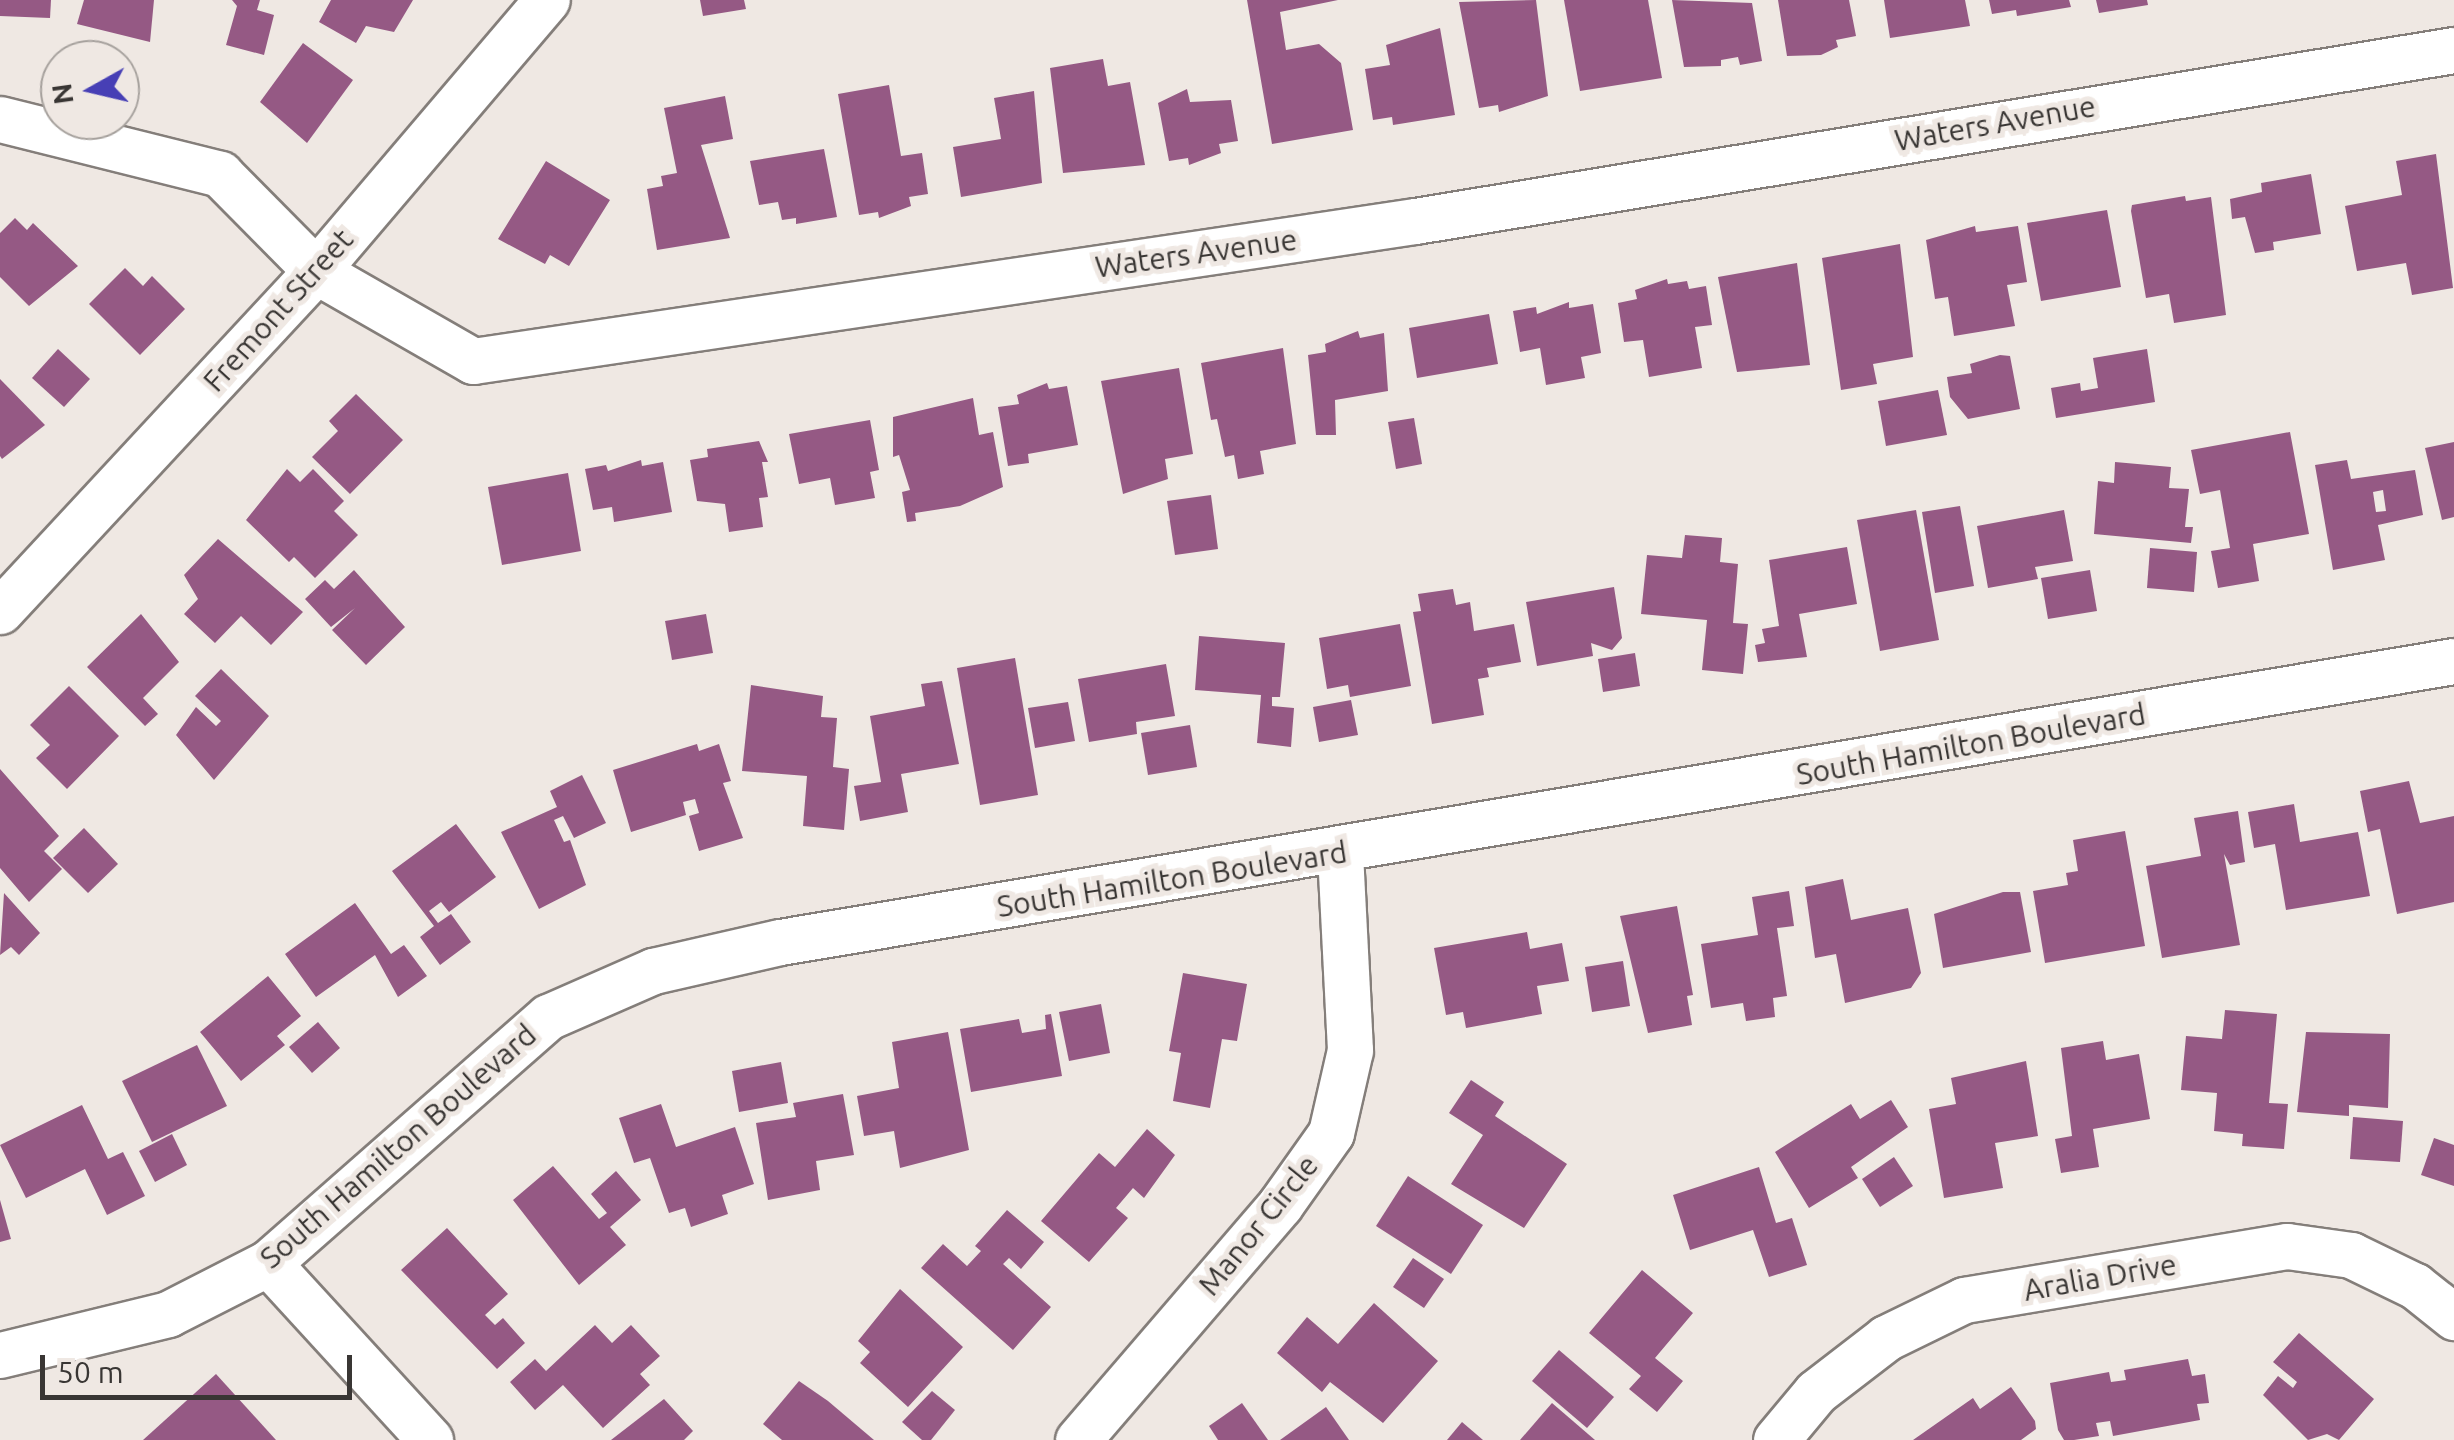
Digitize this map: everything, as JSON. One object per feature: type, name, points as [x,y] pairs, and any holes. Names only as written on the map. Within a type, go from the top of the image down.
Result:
[{"type":"street","name":"Fremont Street","points":[[0,612],[316,271],[547,0]]},
{"type":"street","name":"Waters Avenue","points":[[0,119],[220,174],[316,271],[473,361],[1414,220],[2454,50]]},
{"type":"street","name":"South Hamilton Boulevard","points":[[0,1355],[168,1314],[268,1264],[548,1017],[653,971],[780,942],[1340,853],[2454,661]]},
{"type":"street","name":"Manor Circle","points":[[1078,1440],[1280,1205],[1331,1133],[1350,1050],[1340,853]]},
{"type":"street","name":"Aralia Drive","points":[[1776,1440],[1816,1392],[1886,1338],[1964,1300],[2287,1246],[2352,1255],[2415,1286],[2454,1316]]},
{"type":"street","points":[[268,1264],[430,1440]]},
{"type":"building","points":[[0,0],[51,0],[50,18],[0,16]]},
{"type":"building","points":[[84,0],[154,0],[150,42],[77,24]]},
{"type":"building","points":[[232,0],[260,0],[257,10],[274,15],[264,55],[226,45],[237,6]]},
{"type":"building","points":[[331,0],[413,0],[394,32],[366,26],[356,43],[319,22]]},
{"type":"building","points":[[700,0],[744,0],[746,9],[703,16]]},
{"type":"building","points":[[1247,0],[1338,0],[1280,12],[1286,50],[1319,44],[1341,63],[1353,130],[1272,144]]},
{"type":"building","points":[[1536,0],[1548,96],[1499,112],[1498,105],[1479,108],[1459,2]]},
{"type":"building","points":[[1564,0],[1648,0],[1662,78],[1580,91]]},
{"type":"building","points":[[1672,0],[1752,3],[1762,61],[1740,65],[1738,57],[1721,60],[1721,66],[1684,67]]},
{"type":"building","points":[[1778,0],[1849,0],[1856,36],[1836,40],[1838,47],[1821,55],[1787,56]]},
{"type":"building","points":[[1884,0],[1965,0],[1970,26],[1890,38]]},
{"type":"building","points":[[1989,0],[2069,0],[2071,7],[2017,16],[2016,10],[1992,14]]},
{"type":"building","points":[[2096,0],[2147,0],[2148,5],[2099,13]]},
{"type":"building","points":[[1440,28],[1455,115],[1393,125],[1392,117],[1373,120],[1365,69],[1390,65],[1386,45]]},
{"type":"building","points":[[303,43],[353,80],[307,143],[260,102]]},
{"type":"building","points":[[1103,59],[1108,86],[1130,82],[1145,165],[1063,173],[1050,68]]},
{"type":"building","points":[[889,85],[901,156],[922,153],[928,194],[909,197],[911,206],[879,218],[878,212],[859,215],[838,94]]},
{"type":"building","points":[[1187,89],[1190,102],[1231,100],[1238,141],[1219,144],[1221,153],[1189,165],[1188,158],[1169,161],[1158,103]]},
{"type":"building","points":[[1034,91],[1042,183],[961,197],[953,147],[1001,139],[994,98]]},
{"type":"building","points":[[725,96],[733,139],[701,145],[730,238],[657,250],[647,189],[663,186],[661,176],[677,173],[664,108]]},
{"type":"building","points":[[824,149],[837,217],[796,224],[796,218],[782,220],[778,202],[759,205],[750,161]]},
{"type":"building","points":[[2436,154],[2453,288],[2412,295],[2406,263],[2357,271],[2345,206],[2402,195],[2396,161]]},
{"type":"building","points":[[546,161],[610,200],[569,266],[550,255],[545,264],[498,239]]},
{"type":"building","points":[[2311,174],[2321,234],[2273,242],[2274,250],[2255,253],[2245,217],[2232,219],[2230,199],[2262,192],[2261,183]]},
{"type":"building","points":[[2185,196],[2186,201],[2211,197],[2226,315],[2174,323],[2169,294],[2146,298],[2131,211],[2132,205]]},
{"type":"building","points":[[2107,210],[2121,287],[2041,301],[2027,223]]},
{"type":"building","points":[[15,218],[27,230],[33,223],[78,266],[29,306],[0,277],[0,233]]},
{"type":"building","points":[[1975,226],[1976,232],[2018,226],[2027,282],[2007,285],[2015,326],[1954,336],[1948,297],[1935,299],[1926,240]]},
{"type":"building","points":[[1900,244],[1913,357],[1873,364],[1877,384],[1841,390],[1822,258]]},
{"type":"building","points":[[1797,263],[1810,365],[1737,372],[1718,277]]},
{"type":"building","points":[[125,268],[143,286],[152,276],[185,309],[140,355],[89,304]]},
{"type":"building","points":[[1667,279],[1668,284],[1687,281],[1689,289],[1706,286],[1712,325],[1695,327],[1702,368],[1649,377],[1643,340],[1624,342],[1618,303],[1637,299],[1635,290]]},
{"type":"building","points":[[1569,302],[1569,308],[1593,304],[1601,353],[1581,357],[1585,378],[1546,385],[1540,348],[1520,352],[1513,311],[1536,307],[1537,314]]},
{"type":"building","points":[[1489,314],[1498,364],[1417,378],[1409,328]]},
{"type":"building","points":[[1358,331],[1360,338],[1384,333],[1388,391],[1335,400],[1336,435],[1316,435],[1308,355],[1326,352],[1325,344]]},
{"type":"building","points":[[1283,348],[1296,444],[1260,451],[1264,474],[1238,479],[1234,455],[1225,457],[1217,419],[1211,420],[1201,363]]},
{"type":"building","points":[[58,349],[90,379],[64,407],[32,378]]},
{"type":"building","points":[[2147,349],[2155,402],[2056,418],[2051,388],[2080,383],[2081,391],[2098,388],[2093,358]]},
{"type":"building","points":[[2010,356],[2020,409],[1968,419],[1950,397],[1947,377],[1972,373],[1970,364]]},
{"type":"building","points":[[1179,368],[1193,454],[1165,459],[1168,479],[1123,494],[1101,381]]},
{"type":"building","points":[[0,379],[45,425],[2,459],[0,456]]},
{"type":"building","points":[[1047,383],[1049,389],[1067,386],[1078,445],[1028,454],[1029,463],[1008,466],[998,407],[1019,404],[1017,395]]},
{"type":"building","points":[[1938,390],[1947,435],[1886,446],[1878,401]]},
{"type":"building","points":[[356,394],[403,440],[350,494],[312,457],[338,431],[329,421]]},
{"type":"building","points":[[973,398],[979,435],[993,432],[1003,487],[960,506],[915,513],[916,521],[907,522],[902,492],[910,490],[899,455],[893,457],[893,417]]},
{"type":"building","points":[[1414,418],[1422,464],[1396,469],[1388,422]]},
{"type":"building","points":[[870,420],[879,470],[870,472],[875,498],[835,505],[830,478],[799,484],[789,434]]},
{"type":"building","points":[[2290,432],[2309,534],[2253,544],[2259,581],[2218,588],[2211,551],[2230,548],[2220,490],[2200,494],[2191,450]]},
{"type":"building","points":[[759,441],[768,462],[762,462],[768,497],[759,498],[763,527],[729,532],[725,504],[697,501],[690,460],[708,457],[707,449]]},
{"type":"building","points":[[2454,442],[2454,517],[2442,520],[2425,448]]},
{"type":"building","points":[[641,460],[642,466],[663,462],[672,512],[614,522],[612,507],[593,510],[585,469],[606,465],[608,471]]},
{"type":"building","points":[[2347,460],[2351,479],[2415,470],[2423,515],[2378,525],[2385,560],[2333,570],[2315,465]],"holes":[[[2383,490],[2386,511],[2376,512],[2373,492]]]},
{"type":"building","points":[[2115,462],[2171,467],[2169,488],[2189,489],[2185,527],[2193,527],[2191,543],[2094,534],[2098,481],[2114,483]]},
{"type":"building","points":[[287,469],[300,482],[313,469],[344,501],[334,511],[358,535],[315,578],[294,557],[289,562],[246,520]]},
{"type":"building","points":[[568,473],[581,551],[502,565],[488,487]]},
{"type":"building","points":[[1211,495],[1218,549],[1175,555],[1167,501]]},
{"type":"building","points":[[1960,506],[1974,586],[1935,593],[1922,512]]},
{"type":"building","points":[[1916,510],[1939,640],[1880,651],[1857,520]]},
{"type":"building","points":[[2064,510],[2073,561],[2035,567],[2038,579],[1988,588],[1977,526]]},
{"type":"building","points":[[1685,535],[1722,538],[1720,562],[1738,564],[1733,623],[1748,624],[1743,674],[1702,670],[1707,620],[1641,614],[1647,555],[1682,558]]},
{"type":"building","points":[[218,539],[303,612],[271,645],[241,616],[215,643],[184,614],[198,599],[184,575]]},
{"type":"building","points":[[1847,547],[1857,604],[1799,614],[1807,657],[1758,662],[1755,645],[1765,643],[1762,629],[1779,626],[1769,560]]},
{"type":"building","points":[[2150,548],[2197,552],[2194,592],[2147,588]]},
{"type":"building","points":[[354,570],[405,627],[366,665],[332,630],[355,608],[331,627],[305,599],[325,580],[334,589]]},
{"type":"building","points":[[2090,570],[2097,611],[2048,619],[2041,578]]},
{"type":"building","points":[[1614,587],[1622,638],[1612,650],[1591,643],[1593,656],[1537,666],[1526,602]]},
{"type":"building","points":[[1453,589],[1456,605],[1470,602],[1474,631],[1514,624],[1521,662],[1487,668],[1489,677],[1478,679],[1484,715],[1432,724],[1413,612],[1421,611],[1418,594]]},
{"type":"building","points":[[141,614],[179,662],[143,698],[158,714],[145,726],[87,667]]},
{"type":"building","points":[[706,614],[713,653],[672,660],[665,621]]},
{"type":"building","points":[[1400,624],[1411,686],[1350,697],[1348,685],[1327,689],[1319,638]]},
{"type":"building","points":[[1199,636],[1285,643],[1280,697],[1272,697],[1272,706],[1294,708],[1291,747],[1257,743],[1261,695],[1195,690]]},
{"type":"building","points":[[1635,653],[1640,686],[1603,692],[1598,659]]},
{"type":"building","points":[[1015,658],[1038,795],[980,805],[957,668]]},
{"type":"building","points":[[1166,664],[1175,716],[1136,722],[1137,734],[1089,742],[1078,679]]},
{"type":"building","points":[[221,669],[269,716],[214,780],[176,735],[196,707],[216,726],[221,721],[195,696]]},
{"type":"building","points":[[942,681],[959,764],[901,774],[908,812],[860,821],[854,786],[881,782],[870,716],[925,706],[921,684]]},
{"type":"building","points":[[751,685],[823,696],[821,717],[837,718],[833,767],[849,769],[844,830],[803,826],[807,776],[742,771]]},
{"type":"building","points":[[69,686],[119,736],[67,789],[36,758],[50,745],[30,725]]},
{"type":"building","points":[[1351,700],[1358,735],[1319,742],[1313,707]]},
{"type":"building","points":[[1068,702],[1075,741],[1035,748],[1028,708]]},
{"type":"building","points":[[1190,725],[1197,767],[1148,775],[1141,733]]},
{"type":"building","points":[[697,744],[699,751],[719,744],[731,781],[723,783],[743,838],[699,851],[689,816],[699,813],[695,799],[683,802],[686,815],[631,832],[613,770]]},
{"type":"building","points":[[0,769],[59,836],[44,851],[62,869],[29,902],[0,868]]},
{"type":"building","points":[[582,775],[606,823],[574,838],[563,816],[554,820],[564,842],[570,840],[586,885],[539,909],[501,832],[557,807],[550,791]]},
{"type":"building","points":[[2409,781],[2420,823],[2454,816],[2454,902],[2397,914],[2380,829],[2368,832],[2360,791]]},
{"type":"building","points":[[2294,804],[2300,842],[2358,832],[2370,896],[2286,910],[2275,844],[2254,848],[2248,812]]},
{"type":"building","points":[[2238,811],[2245,862],[2230,865],[2224,854],[2240,945],[2162,958],[2146,866],[2201,856],[2194,818]]},
{"type":"building","points":[[456,824],[496,877],[449,912],[441,902],[429,911],[438,923],[451,914],[471,942],[440,965],[420,937],[434,926],[392,871]]},
{"type":"building","points":[[84,828],[118,864],[88,893],[53,858]]},
{"type":"building","points":[[2125,831],[2145,946],[2045,963],[2033,891],[2068,885],[2066,873],[2078,871],[2073,840]]},
{"type":"building","points":[[1843,879],[1851,920],[1908,908],[1921,973],[1911,988],[1845,1003],[1836,954],[1815,958],[1805,887]]},
{"type":"building","points":[[1789,891],[1794,926],[1777,928],[1787,996],[1773,998],[1775,1017],[1746,1021],[1743,1003],[1711,1008],[1701,944],[1758,935],[1752,897]]},
{"type":"building","points":[[2003,892],[2020,892],[2031,952],[1943,968],[1934,914]]},
{"type":"building","points":[[4,893],[40,933],[19,955],[11,947],[0,955]]},
{"type":"building","points":[[355,903],[391,954],[404,945],[427,976],[398,997],[375,955],[316,997],[285,954]]},
{"type":"building","points":[[1677,906],[1693,995],[1687,996],[1692,1025],[1648,1033],[1620,916]]},
{"type":"building","points":[[1527,932],[1530,949],[1562,943],[1569,981],[1537,986],[1542,1014],[1466,1028],[1463,1012],[1446,1015],[1434,948]]},
{"type":"building","points":[[1623,961],[1630,1006],[1592,1012],[1585,967]]},
{"type":"building","points":[[1183,973],[1247,984],[1237,1041],[1222,1039],[1210,1108],[1173,1101],[1181,1053],[1169,1051]]},
{"type":"building","points":[[268,976],[301,1016],[277,1036],[285,1045],[241,1081],[200,1032]]},
{"type":"building","points":[[1101,1004],[1110,1053],[1069,1061],[1059,1012]]},
{"type":"building","points":[[2225,1010],[2277,1014],[2269,1103],[2288,1104],[2284,1149],[2242,1146],[2243,1134],[2214,1131],[2217,1093],[2181,1090],[2186,1036],[2222,1039]]},
{"type":"building","points":[[1051,1014],[1062,1076],[971,1092],[960,1029],[1019,1019],[1022,1033],[1046,1029],[1045,1015]]},
{"type":"building","points":[[318,1022],[340,1048],[312,1073],[289,1047]]},
{"type":"building","points":[[948,1032],[969,1150],[900,1168],[894,1131],[864,1136],[857,1096],[899,1088],[892,1042]]},
{"type":"building","points":[[2306,1032],[2390,1034],[2388,1108],[2349,1105],[2349,1116],[2297,1112]]},
{"type":"building","points":[[2103,1041],[2106,1060],[2139,1054],[2150,1119],[2093,1129],[2099,1167],[2061,1173],[2055,1139],[2072,1136],[2061,1048]]},
{"type":"building","points":[[197,1045],[227,1106],[152,1142],[122,1081]]},
{"type":"building","points":[[2026,1061],[2038,1136],[1995,1143],[2003,1188],[1944,1198],[1929,1109],[1956,1104],[1951,1078]]},
{"type":"building","points":[[781,1062],[788,1103],[739,1112],[732,1071]]},
{"type":"building","points":[[1471,1080],[1504,1102],[1495,1116],[1567,1164],[1524,1228],[1451,1184],[1483,1135],[1449,1113]]},
{"type":"building","points":[[843,1094],[854,1155],[816,1161],[820,1190],[768,1200],[756,1123],[796,1117],[793,1103]]},
{"type":"building","points":[[1891,1100],[1908,1127],[1851,1167],[1858,1178],[1809,1208],[1775,1152],[1851,1104],[1860,1119]]},
{"type":"building","points":[[661,1104],[676,1147],[735,1127],[754,1184],[722,1195],[728,1214],[691,1227],[685,1208],[669,1213],[650,1158],[634,1163],[619,1118]]},
{"type":"building","points":[[82,1105],[108,1159],[123,1152],[145,1196],[107,1215],[85,1169],[26,1198],[0,1145]]},
{"type":"building","points":[[2353,1117],[2403,1121],[2400,1162],[2350,1159]]},
{"type":"building","points":[[1147,1129],[1175,1155],[1144,1198],[1133,1188],[1116,1208],[1128,1218],[1089,1262],[1041,1221],[1099,1153],[1115,1167]]},
{"type":"building","points":[[172,1134],[187,1165],[155,1182],[139,1151]]},
{"type":"building","points":[[2434,1138],[2454,1145],[2454,1186],[2421,1175]]},
{"type":"building","points":[[1894,1157],[1913,1186],[1880,1207],[1862,1179]]},
{"type":"building","points":[[553,1166],[599,1219],[607,1213],[591,1194],[616,1171],[641,1200],[610,1227],[626,1245],[579,1285],[513,1200]]},
{"type":"building","points":[[1759,1167],[1776,1223],[1792,1218],[1807,1265],[1769,1277],[1753,1230],[1690,1250],[1673,1195]]},
{"type":"building","points":[[1408,1176],[1483,1225],[1451,1274],[1376,1226]]},
{"type":"building","points":[[0,1200],[11,1239],[0,1242]]},
{"type":"building","points":[[1007,1210],[1044,1242],[1021,1269],[1009,1258],[1003,1264],[1051,1307],[1013,1350],[921,1268],[943,1244],[967,1266],[981,1251],[975,1246]]},
{"type":"building","points":[[447,1228],[508,1294],[485,1315],[495,1325],[503,1318],[525,1343],[497,1369],[401,1270]]},
{"type":"building","points":[[1413,1258],[1444,1279],[1424,1308],[1393,1287]]},
{"type":"building","points":[[1642,1270],[1693,1313],[1655,1358],[1683,1381],[1657,1412],[1629,1389],[1641,1376],[1589,1333]]},
{"type":"building","points":[[900,1289],[963,1347],[908,1407],[860,1363],[870,1352],[858,1341]]},
{"type":"building","points":[[1374,1303],[1438,1361],[1383,1423],[1330,1382],[1322,1392],[1277,1353],[1307,1317],[1338,1344]]},
{"type":"building","points":[[595,1325],[612,1343],[631,1325],[660,1356],[640,1374],[650,1385],[603,1428],[563,1385],[535,1410],[510,1382],[535,1359],[546,1371]]},
{"type":"building","points":[[2299,1333],[2374,1399],[2339,1440],[2327,1434],[2308,1440],[2263,1395],[2278,1376],[2293,1388],[2297,1382],[2273,1362]]},
{"type":"building","points":[[1559,1350],[1614,1397],[1587,1428],[1532,1381]]},
{"type":"building","points":[[2188,1359],[2192,1376],[2205,1374],[2209,1403],[2197,1404],[2200,1420],[2113,1436],[2110,1421],[2096,1423],[2099,1436],[2074,1440],[2064,1440],[2058,1430],[2050,1383],[2109,1372],[2111,1382],[2126,1380],[2124,1370]]},
{"type":"building","points":[[216,1374],[276,1440],[143,1440]]},
{"type":"building","points":[[799,1381],[874,1440],[782,1440],[763,1424]]},
{"type":"building","points":[[2011,1387],[2035,1421],[2036,1429],[2021,1440],[1913,1440],[1973,1398],[1980,1409]]},
{"type":"building","points":[[932,1391],[955,1410],[931,1440],[922,1440],[902,1422]]},
{"type":"building","points":[[664,1399],[693,1431],[684,1440],[611,1440]]},
{"type":"building","points":[[1242,1403],[1268,1440],[1218,1440],[1209,1426]]},
{"type":"building","points":[[1552,1403],[1595,1440],[1520,1440]]},
{"type":"building","points":[[1326,1407],[1349,1440],[1280,1440]]},
{"type":"building","points":[[1462,1422],[1483,1440],[1447,1440]]}]
